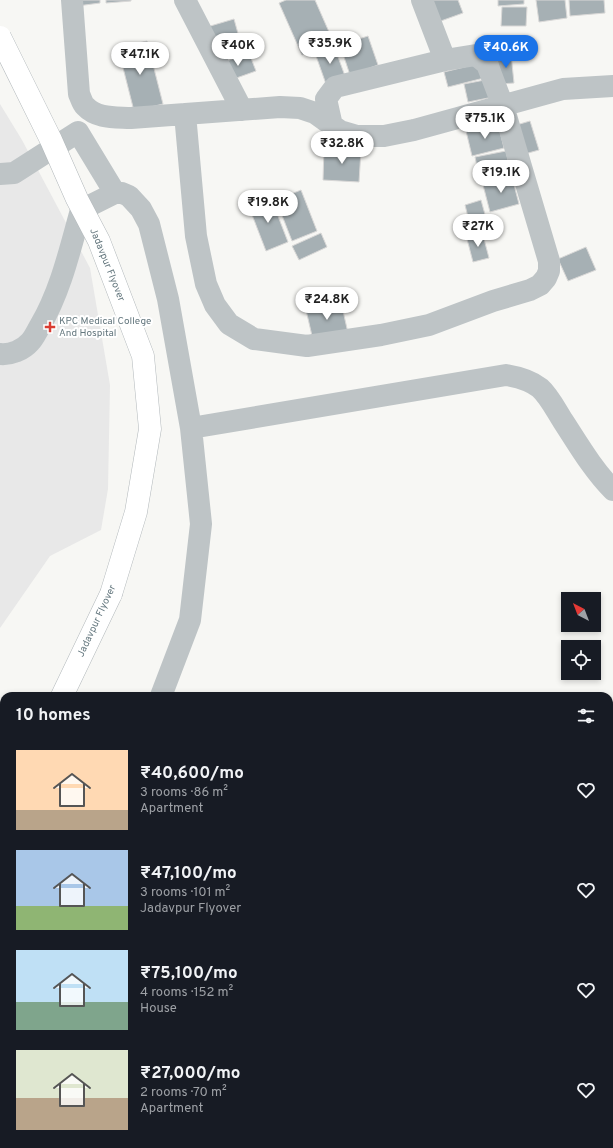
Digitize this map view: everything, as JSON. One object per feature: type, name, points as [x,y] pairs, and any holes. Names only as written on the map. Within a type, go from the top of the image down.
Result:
[{"type":"main road","name":"Jadavpur Flyover","points":[[0,37],[99,241],[143,356],[150,429],[136,512],[111,594],[64,691]]},
{"type":"street","points":[[72,0],[79,94],[84,105],[95,113],[107,117],[131,118],[280,107],[300,108],[315,113],[340,132],[357,136],[384,136],[414,130],[563,90],[613,86]]},
{"type":"street","points":[[185,0],[242,110]]},
{"type":"street","points":[[422,0],[445,60]]},
{"type":"street","points":[[185,114],[196,236],[206,284],[215,305],[230,324],[254,339],[307,346],[381,335],[429,325],[493,301],[530,290],[540,285],[546,278],[549,271],[548,261],[503,106],[487,64],[476,55],[445,60],[335,87],[326,99],[332,126]]},
{"type":"street","points":[[0,174],[14,173],[78,132],[115,193]]},
{"type":"street","points":[[0,354],[5,355],[20,350],[31,341],[48,313],[62,277],[81,210],[115,193],[122,193],[129,196],[141,209],[149,224],[168,299],[191,428],[201,524],[190,620],[163,692]]},
{"type":"street","points":[[191,428],[506,376],[519,377],[540,389],[555,408],[606,483],[613,490]]},
{"type":"shaded area","name":"KPC Medical College And Hospital","points":[[0,104],[22,140],[90,268],[110,385],[108,489],[101,530],[50,556],[0,628]]},
{"type":"building","points":[[77,0],[100,0],[100,3],[77,6]]},
{"type":"building","points":[[106,0],[131,0],[131,1],[106,3]]},
{"type":"building","points":[[286,0],[315,0],[333,41],[302,55],[279,3]]},
{"type":"building","points":[[430,0],[458,0],[463,13],[438,22]]},
{"type":"building","points":[[498,0],[524,0],[524,4],[498,6]]},
{"type":"building","points":[[536,0],[565,0],[567,18],[539,22]]},
{"type":"building","points":[[569,0],[604,0],[605,13],[570,16]]},
{"type":"building","points":[[502,7],[527,7],[526,26],[501,26]]},
{"type":"building","points":[[234,19],[242,48],[216,55],[207,27]]},
{"type":"building","points":[[368,36],[378,65],[350,75],[340,45]]},
{"type":"building","points":[[147,41],[163,104],[134,111],[118,48]]},
{"type":"building","points":[[334,46],[345,76],[326,84],[315,53]]},
{"type":"building","points":[[249,53],[256,71],[228,81],[221,63]]},
{"type":"building","points":[[511,54],[514,83],[500,84],[497,56]]},
{"type":"building","points":[[481,63],[484,78],[448,87],[444,72]]},
{"type":"building","points":[[490,79],[493,97],[468,102],[464,84]]},
{"type":"building","points":[[530,121],[539,150],[521,155],[513,126]]},
{"type":"building","points":[[498,123],[504,148],[472,156],[466,131]]},
{"type":"building","points":[[324,148],[361,150],[359,182],[323,180]]},
{"type":"building","points":[[506,151],[511,173],[480,180],[475,157]]},
{"type":"building","points":[[512,177],[519,204],[490,212],[483,185]]},
{"type":"building","points":[[301,190],[317,231],[292,241],[276,200]]},
{"type":"building","points":[[271,198],[288,242],[266,251],[249,207]]},
{"type":"building","points":[[481,200],[489,229],[472,233],[465,205]]},
{"type":"building","points":[[321,233],[327,247],[299,260],[292,246]]},
{"type":"building","points":[[483,235],[489,258],[473,262],[467,239]]},
{"type":"building","points":[[586,247],[596,270],[568,281],[558,259]]},
{"type":"building","points":[[341,302],[348,333],[313,340],[306,310]]},
{"type":"place","name":"KPC Medical College And Hospital","points":[[50,327]]}]
